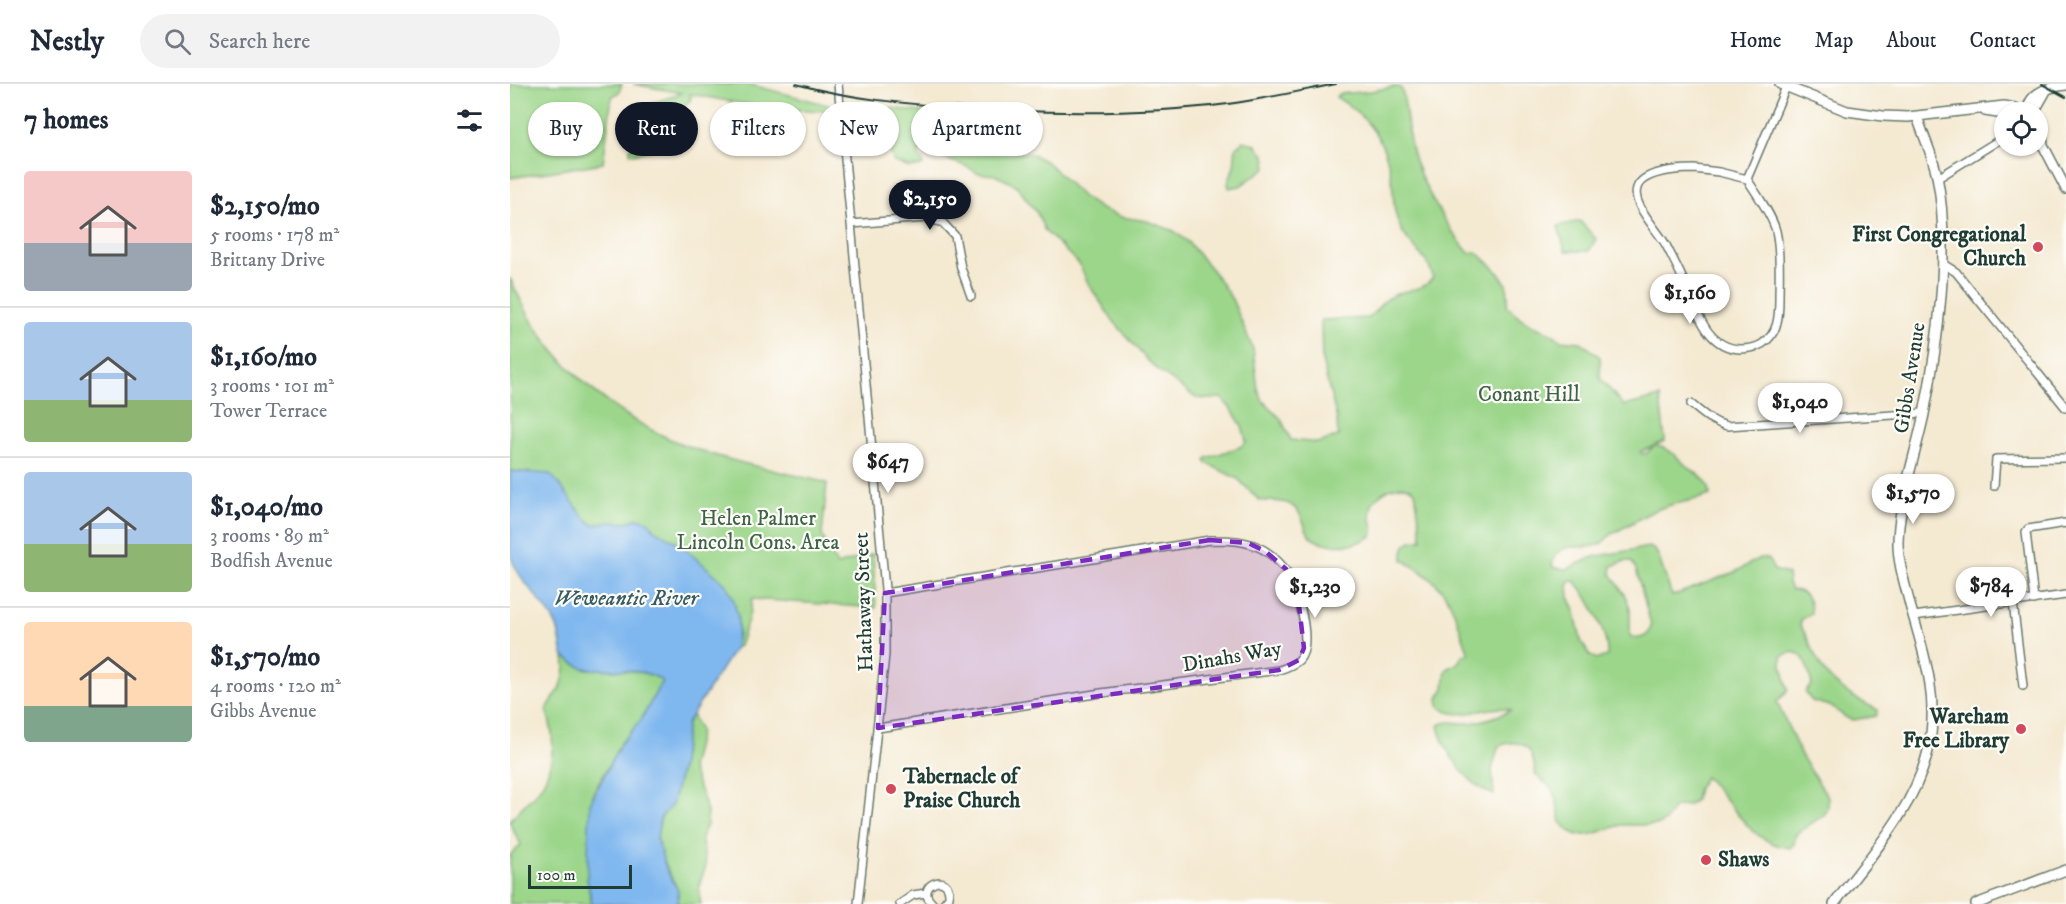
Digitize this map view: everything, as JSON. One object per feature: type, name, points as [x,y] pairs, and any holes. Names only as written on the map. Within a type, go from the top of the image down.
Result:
[{"type":"main road","points":[[1783,85],[1853,112],[1884,116],[1917,116],[1994,108]]},
{"type":"main road","points":[[2031,102],[2037,93],[2048,86],[2066,85]]},
{"type":"main road","points":[[1979,110],[1994,112]]},
{"type":"main road","name":"Gibbs Avenue","points":[[1834,904],[1906,806],[1921,775],[1932,724],[1932,687],[1901,572],[1898,540],[1924,413],[1943,264],[1938,178],[1933,157],[1917,116]]},
{"type":"main road","points":[[2047,156],[2066,189]]},
{"type":"main road","points":[[1976,904],[2066,870]]},
{"type":"street","name":"Hathaway Street","points":[[838,84],[885,593],[885,655],[858,904]]},
{"type":"street","points":[[1747,179],[1783,85]]},
{"type":"street","points":[[1938,178],[1994,143]]},
{"type":"street","points":[[1676,170],[1712,170],[1747,179],[1776,230],[1779,320],[1777,327],[1765,342],[1748,349],[1736,349],[1717,342],[1706,330],[1663,239],[1642,209],[1636,193],[1637,186],[1642,179],[1676,170]]},
{"type":"street","points":[[851,224],[926,218],[943,223],[955,236],[961,268],[971,296]]},
{"type":"street","points":[[1943,264],[1956,272],[2066,408]]},
{"type":"street","points":[[1691,404],[1706,417],[1727,426],[1924,413]]},
{"type":"street","points":[[1994,486],[1996,459],[2066,458]]},
{"type":"street","points":[[2034,600],[2026,532],[2028,529],[2066,523]]},
{"type":"street","name":"Dinahs Way","points":[[878,728],[1101,693],[1279,670],[1299,660],[1304,648],[1304,628],[1298,597],[1286,569],[1265,551],[1248,543],[1234,540],[1210,540],[885,593]]},
{"type":"street","points":[[1914,615],[2066,595]]},
{"type":"street","points":[[2013,602],[2023,686]]},
{"type":"street","points":[[900,904],[913,895],[926,893],[933,883],[944,884],[950,893],[943,904]]},
{"type":"street","points":[[926,893],[928,900],[933,904]]},
{"type":"highlighted area","points":[[1210,540],[1248,543],[1265,551],[1286,569],[1298,597],[1304,648],[1299,660],[1279,670],[878,728],[885,593]]},
{"type":"green space","points":[[510,84],[622,84],[619,92],[612,97],[603,163],[510,178]]},
{"type":"green space","points":[[633,84],[748,84],[818,102],[818,111],[806,110],[806,102],[734,102],[690,94],[691,99],[688,102],[655,102],[682,93]]},
{"type":"green space","name":"Conant Hill","points":[[1393,87],[1399,87],[1402,90],[1412,151],[1428,190],[1443,218],[1469,253],[1476,252],[1502,277],[1507,290],[1507,306],[1534,326],[1553,334],[1560,340],[1581,342],[1600,357],[1600,378],[1624,406],[1660,397],[1665,441],[1640,452],[1647,453],[1654,446],[1665,448],[1708,485],[1710,495],[1652,512],[1612,534],[1598,545],[1565,548],[1559,551],[1552,565],[1555,568],[1567,569],[1593,557],[1649,547],[1658,555],[1672,596],[1735,572],[1760,558],[1768,559],[1774,570],[1788,574],[1791,590],[1804,594],[1809,600],[1811,613],[1802,619],[1800,625],[1824,671],[1842,689],[1878,710],[1876,716],[1853,720],[1830,706],[1812,701],[1805,692],[1812,684],[1804,659],[1796,653],[1782,656],[1788,690],[1777,702],[1802,757],[1828,797],[1828,808],[1825,814],[1796,834],[1794,844],[1790,848],[1763,839],[1752,830],[1705,777],[1698,788],[1695,800],[1689,805],[1674,807],[1666,820],[1659,825],[1621,825],[1589,835],[1578,835],[1569,831],[1561,822],[1555,794],[1536,775],[1532,755],[1523,745],[1510,743],[1498,747],[1492,770],[1494,795],[1476,784],[1452,757],[1445,746],[1438,726],[1449,722],[1476,722],[1511,710],[1503,708],[1455,714],[1439,706],[1438,698],[1444,688],[1446,670],[1458,663],[1463,655],[1469,654],[1453,610],[1441,589],[1403,560],[1403,550],[1407,544],[1422,540],[1415,491],[1403,486],[1396,487],[1383,492],[1373,502],[1370,512],[1372,536],[1354,543],[1326,543],[1319,542],[1310,536],[1298,511],[1291,505],[1259,500],[1238,479],[1206,463],[1207,458],[1240,447],[1246,442],[1243,430],[1234,413],[1221,398],[1196,398],[1146,359],[1111,318],[1089,285],[1079,264],[1045,231],[1037,213],[1016,185],[995,175],[977,173],[942,156],[1036,156],[1048,163],[1083,197],[1101,209],[1121,217],[1147,221],[1174,231],[1187,241],[1213,271],[1232,299],[1253,349],[1258,390],[1263,401],[1281,419],[1291,440],[1318,443],[1338,436],[1337,419],[1322,361],[1321,320],[1369,318],[1390,297],[1421,287],[1433,277],[1427,263],[1408,240],[1398,221],[1390,168],[1381,143],[1367,122],[1336,97],[1339,94]],"holes":[[[1631,561],[1636,569],[1651,625],[1648,634],[1639,638],[1632,638],[1630,635],[1630,609],[1626,596],[1611,574],[1612,566]],[[1571,581],[1575,581],[1597,617],[1605,638],[1607,656],[1598,659],[1590,656],[1581,641],[1574,608],[1569,597],[1568,586]]]},
{"type":"green space","points":[[899,109],[911,111],[911,156],[919,156],[924,163],[922,166],[910,168],[894,162],[892,156],[899,156]]},
{"type":"green space","points":[[1243,141],[1255,144],[1265,156],[1267,167],[1240,186],[1229,188],[1228,183],[1234,166],[1236,147]]},
{"type":"green space","points":[[1580,221],[1596,239],[1589,251],[1565,251],[1558,226]]},
{"type":"green space","name":"Helen Palmer Lincoln Cons. Area","points":[[510,278],[532,321],[549,345],[579,378],[614,407],[652,431],[710,454],[827,483],[822,535],[837,565],[873,554],[876,608],[752,599],[745,629],[739,646],[735,648],[738,632],[733,598],[725,597],[705,566],[684,549],[676,573],[510,481]]},
{"type":"green space","points":[[564,657],[588,669],[637,672],[662,681],[641,720],[621,743],[593,793],[589,891],[592,904],[510,904],[510,855],[521,845],[510,821],[539,789],[548,771],[552,740],[546,710],[563,680]]},
{"type":"green space","points":[[692,715],[700,731],[691,768],[707,812],[707,825],[701,838],[706,866],[700,882],[701,904],[678,904],[678,890],[661,857],[657,835],[661,817],[672,804],[681,769],[687,723]]},
{"type":"water","name":"Weweantic River","points":[[510,471],[550,474],[583,516],[593,524],[625,522],[638,518],[648,521],[656,531],[677,542],[719,578],[727,586],[733,598],[738,617],[735,648],[687,723],[681,769],[672,805],[661,817],[659,823],[657,841],[667,871],[678,890],[678,904],[592,904],[587,879],[590,803],[621,743],[641,720],[662,681],[637,672],[588,669],[564,657],[556,625],[524,582],[510,553]]},
{"type":"railway","points":[[796,84],[858,97],[921,105],[1063,112],[1195,108],[1336,84]]},
{"type":"railway","points":[[2042,84],[2066,97]]},
{"type":"place","name":"First Congregational Church","points":[[2038,247]]},
{"type":"place","name":"Wareham Free Library","points":[[2021,729]]},
{"type":"place","name":"Tabernacle of Praise Church","points":[[891,789]]},
{"type":"place","name":"Shaws","points":[[1706,860]]}]
